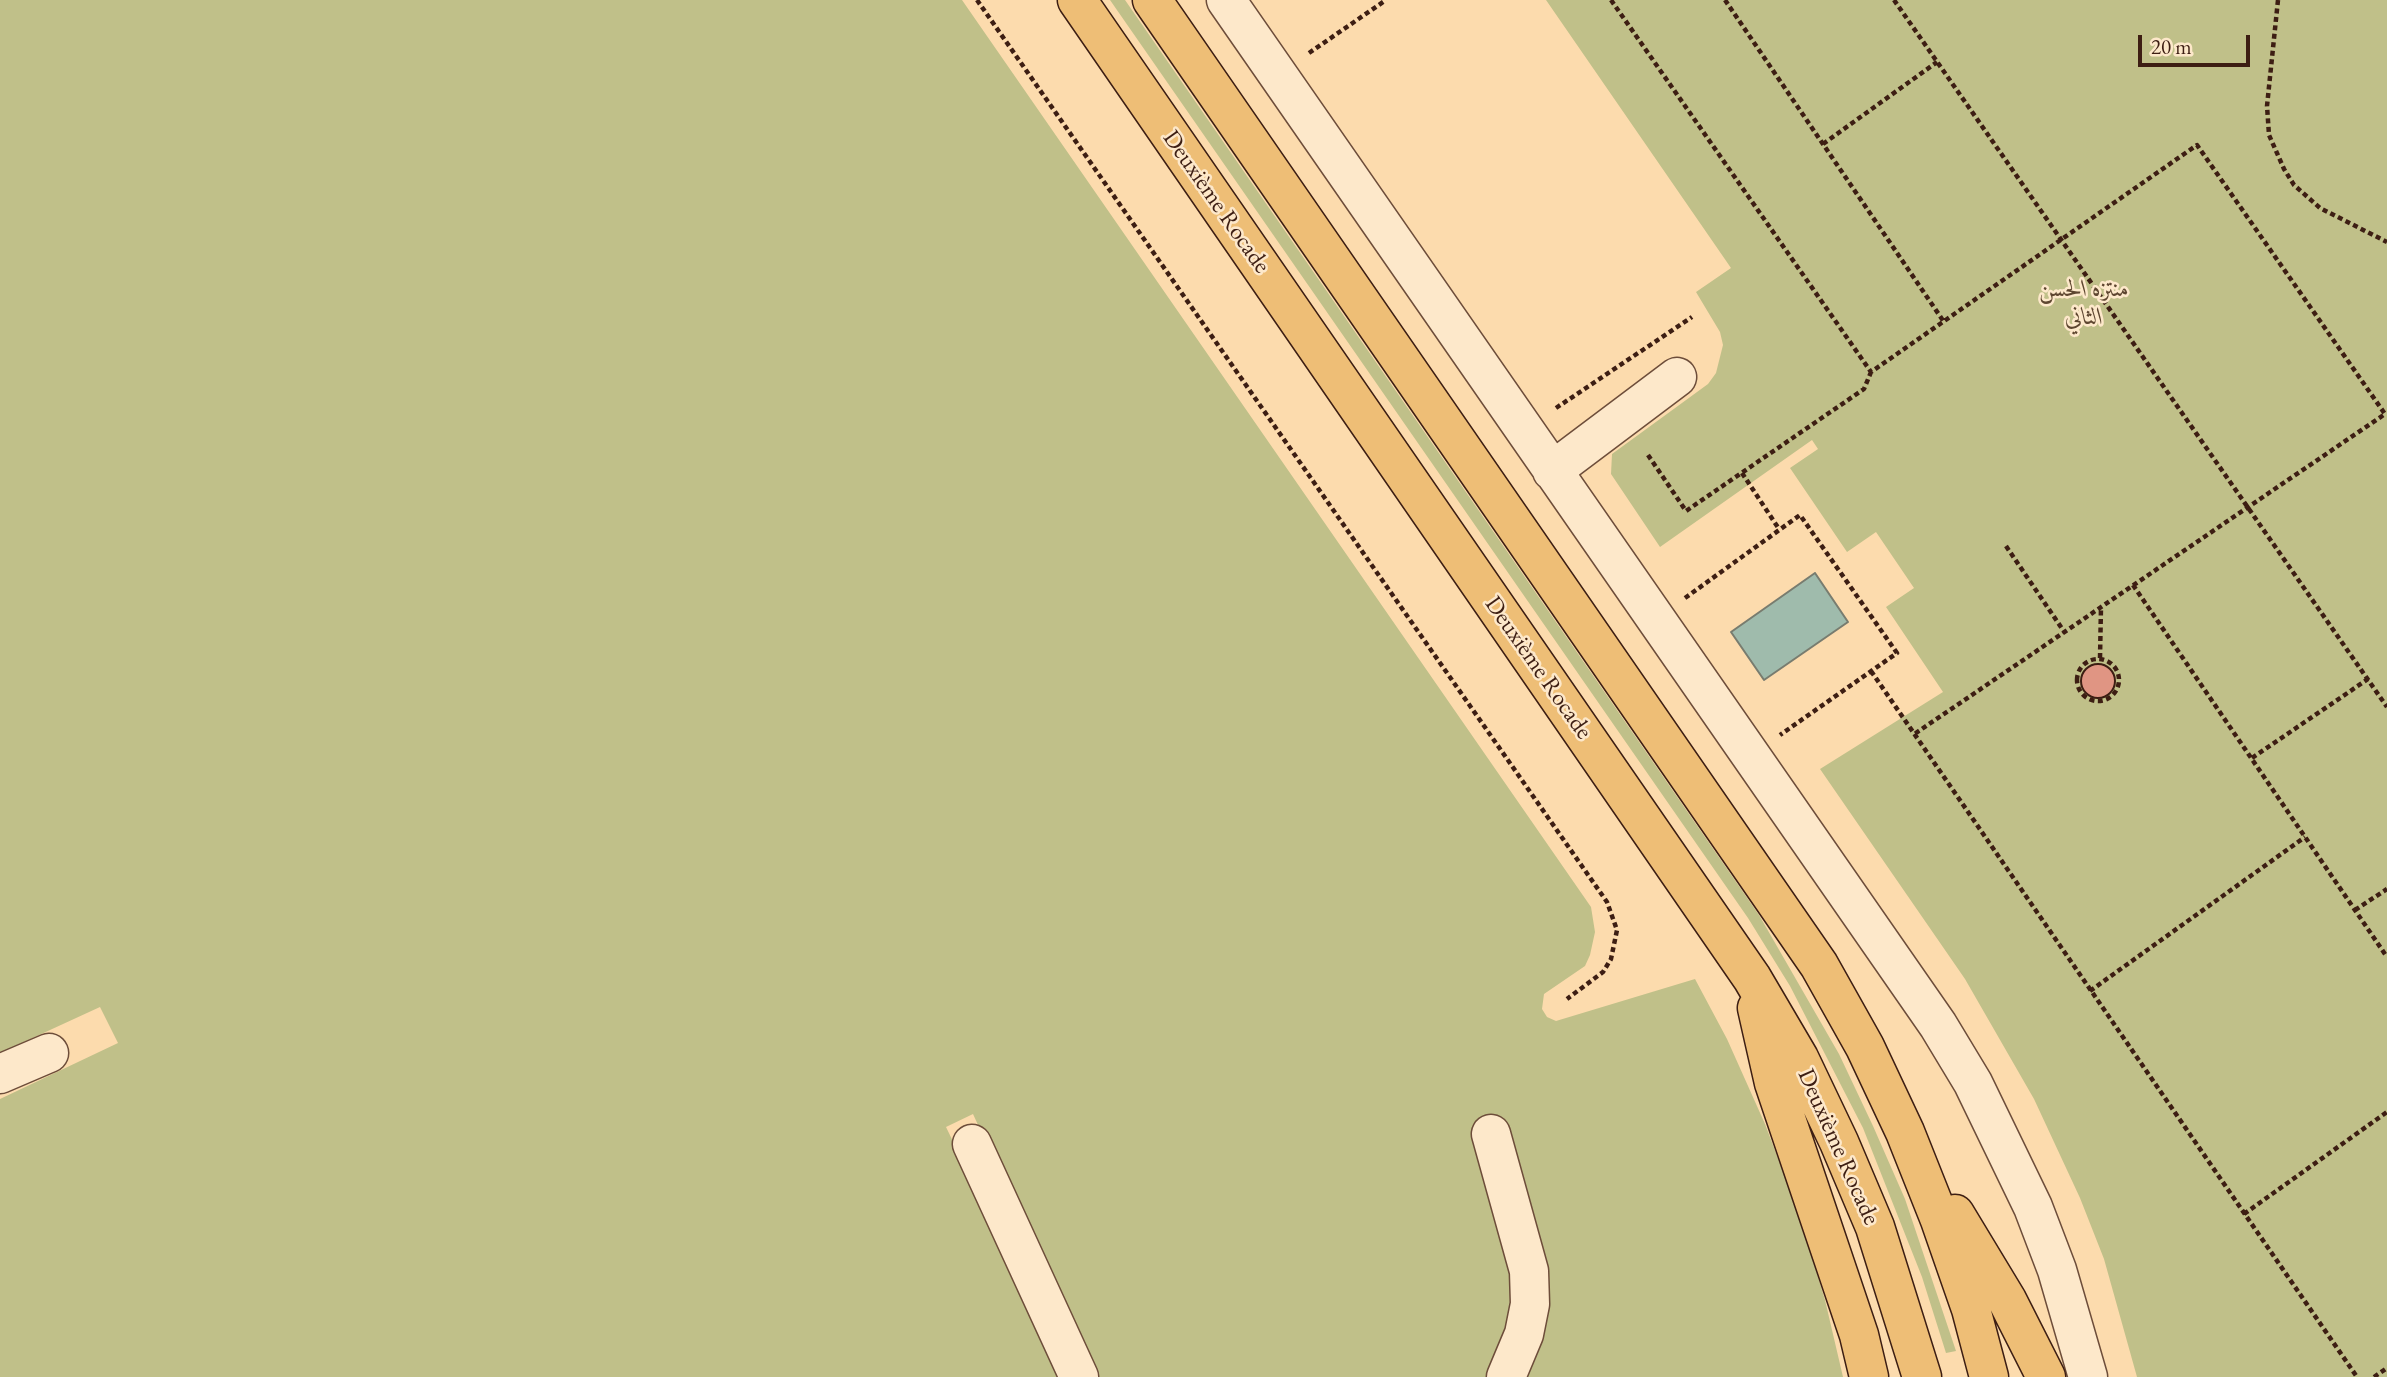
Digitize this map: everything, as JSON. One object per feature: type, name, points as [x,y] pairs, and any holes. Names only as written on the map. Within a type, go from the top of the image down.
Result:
[{"type":"highway","name":"Deuxième Rocade","points":[[1077,0],[1752,978],[1799,1058],[1839,1142],[1875,1227],[1922,1377]]},
{"type":"highway","points":[[1152,0],[1819,965],[1865,1047],[1905,1132],[1971,1309],[1989,1377]]},
{"type":"highway","points":[[1752,978],[1760,1031],[1774,1083],[1855,1321],[1869,1377]]},
{"type":"highway","points":[[1905,1132],[2007,1300],[2033,1346],[2046,1377]]},
{"type":"street","points":[[1226,0],[1938,1025],[1973,1083],[2034,1206],[2057,1270],[2088,1377]]},
{"type":"street","points":[[1552,471],[1676,377]]},
{"type":"street","points":[[0,1074],[49,1053]]},
{"type":"street","points":[[1491,1134],[1525,1245],[1529,1271],[1530,1304],[1524,1334],[1506,1377]]},
{"type":"street","points":[[972,1143],[1079,1377]]},
{"type":"path","points":[[976,0],[1607,902],[1617,930],[1611,959],[1603,972],[1567,999]]},
{"type":"path","points":[[1277,75],[1386,0]]},
{"type":"path","points":[[1611,0],[1871,372]]},
{"type":"path","points":[[1724,0],[1944,322]]},
{"type":"path","points":[[1894,0],[2387,707]]},
{"type":"path","points":[[2278,0],[2267,106],[2269,135],[2284,169],[2294,185],[2320,208],[2387,242]]},
{"type":"path","points":[[1823,144],[1937,62]]},
{"type":"path","points":[[1648,455],[1686,511],[1864,388],[1871,372],[2197,145],[2386,414],[1913,735]]},
{"type":"path","points":[[1524,429],[1692,317]]},
{"type":"path","points":[[1742,473],[1779,529]]},
{"type":"path","points":[[1655,620],[1800,515],[1897,653],[1751,756]]},
{"type":"path","points":[[2006,546],[2065,633]]},
{"type":"path","points":[[2133,585],[2387,957]]},
{"type":"path","points":[[2100,658],[2101,607]]},
{"type":"path","points":[[2100,658],[2117,670],[2120,680],[2118,690],[2102,702],[2082,696],[2077,686],[2081,666],[2100,658]]},
{"type":"path","points":[[1871,671],[2357,1377]]},
{"type":"path","points":[[2252,758],[2368,679]]},
{"type":"path","points":[[2090,991],[2305,837]]},
{"type":"path","points":[[2355,910],[2387,889]]},
{"type":"path","points":[[2244,1214],[2387,1112]]},
{"type":"path","points":[[2374,1377],[2387,1368]]},
{"type":"green space","points":[[0,0],[962,0],[1591,907],[1595,932],[1590,955],[1585,966],[1544,994],[1542,1009],[1547,1017],[1556,1021],[1695,979],[1727,1039],[1765,1124],[1798,1211],[1825,1300],[1843,1377],[1518,1377],[1540,1268],[1494,1114],[1479,1120],[1522,1272],[1494,1377],[1093,1377],[973,1114],[946,1127],[1067,1377],[0,1377],[0,1099],[118,1043],[100,1007],[0,1053]]},
{"type":"green space","points":[[1110,0],[1125,0],[1759,915],[1839,1054],[1873,1126],[1905,1199],[1956,1351],[1946,1353],[1922,1277],[1863,1128],[1790,986],[1748,918]]},
{"type":"green space","name":"منتزه الحسن الثاني","points":[[1546,0],[2387,0],[2387,1377],[2137,1377],[2104,1259],[2080,1198],[2034,1099],[1965,979],[1820,769],[1943,692],[1886,607],[1914,588],[1876,532],[1847,552],[1790,468],[1818,449],[1812,440],[1660,547],[1611,474],[1612,454],[1708,384],[1716,373],[1723,345],[1720,332],[1696,292],[1731,268]]},
{"type":"shaded area","points":[[1815,573],[1848,622],[1764,680],[1731,632]]},
{"type":"building","points":[[2098,664],[2110,669],[2115,681],[2110,693],[2098,698],[2086,693],[2081,681],[2086,669]]}]
